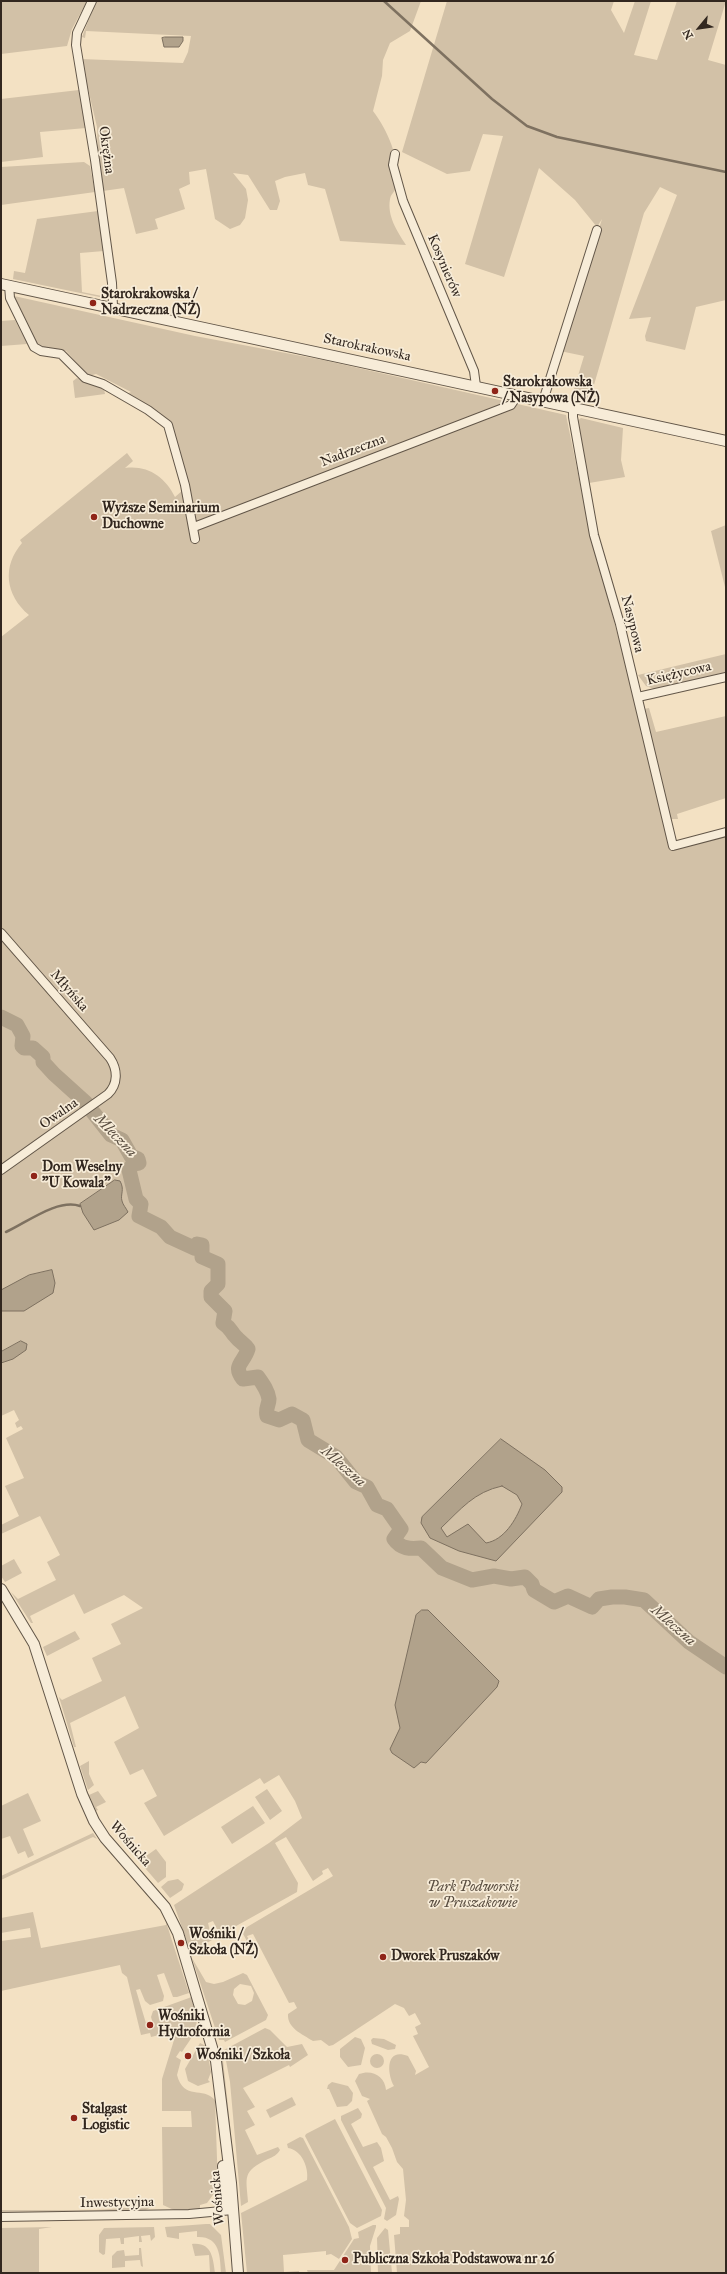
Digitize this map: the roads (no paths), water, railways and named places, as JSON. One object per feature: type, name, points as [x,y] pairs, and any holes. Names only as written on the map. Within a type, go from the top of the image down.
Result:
[{"type":"street","name":"Okrężna","points":[[92,1],[77,32],[76,45],[101,204],[112,283],[113,307]]},
{"type":"street","name":"Kosynierów","points":[[395,154],[393,165],[403,201],[474,371],[476,386]]},
{"type":"street","points":[[543,401],[568,316],[597,230]]},
{"type":"street","name":"Starokrakowska","points":[[5,285],[113,307],[726,441]]},
{"type":"street","points":[[5,285],[34,347],[41,351],[61,354],[85,378],[103,384],[148,410],[168,426],[185,485],[194,527],[195,540]]},
{"type":"street","name":"Nadrzeczna","points":[[194,527],[511,404],[517,396]]},
{"type":"street","name":"Nasypowa","points":[[573,408],[572,417],[594,534],[620,624],[673,846],[726,832]]},
{"type":"street","name":"Księżycowa","points":[[638,698],[726,677]]},
{"type":"street","name":"Młyńska","points":[[1,933],[105,1051],[115,1068]]},
{"type":"street","name":"Owalna","points":[[1,1170],[85,1112],[113,1089],[116,1082],[115,1068]]},
{"type":"street","name":"Wośnicka","points":[[1,1589],[34,1644],[82,1794],[94,1821],[105,1838],[150,1888],[172,1919],[213,2049],[224,2120],[223,2178],[238,2273]]},
{"type":"street","name":"Wośnicka","points":[[229,2210],[232,2273]]},
{"type":"street","name":"Inwestycyjna","points":[[1,2217],[99,2217],[189,2214],[229,2210]]},
{"type":"waterway","points":[[384,1],[492,99],[527,126],[557,137],[726,172]]},
{"type":"waterway","name":"Mleczna","points":[[1,1017],[17,1025],[23,1036],[22,1046],[24,1048],[33,1048],[43,1057],[43,1062],[54,1074],[85,1102],[111,1135],[122,1140],[131,1156],[138,1159],[139,1163],[133,1164],[129,1170],[136,1199],[141,1204],[139,1216],[161,1227],[170,1237],[194,1248],[197,1244],[202,1245],[202,1257],[218,1264],[218,1284],[211,1291],[211,1297],[225,1311],[223,1323],[248,1349],[239,1367],[240,1374],[243,1379],[258,1377],[268,1393],[269,1399],[266,1411],[267,1416],[279,1420],[292,1414],[303,1420],[308,1440],[336,1457],[356,1482],[367,1487],[377,1505],[387,1509],[401,1529],[394,1539],[400,1545],[406,1548],[421,1548],[442,1568],[472,1580],[494,1576],[511,1579],[525,1577],[532,1584],[534,1590],[554,1602],[568,1596],[592,1607],[599,1599],[612,1597],[625,1597],[644,1600],[689,1642],[726,1667]]},
{"type":"waterway","points":[[6,1232],[52,1208],[71,1204],[80,1206]]},
{"type":"place","name":"Starokrakowska / Nadrzeczna (NŻ)","points":[[93,303]]},
{"type":"place","name":"Starokrakowska / Nasypowa (NŻ)","points":[[495,391]]},
{"type":"place","name":"Wyższe Seminarium Duchowne","points":[[94,517]]},
{"type":"place","name":"Dom Weselny \"U Kowala\"","points":[[34,1176]]},
{"type":"place","name":"Wośniki / Szkoła (NŻ)","points":[[181,1943]]},
{"type":"place","name":"Dworek Pruszaków","points":[[383,1957]]},
{"type":"place","name":"Wośniki Hydrofornia","points":[[150,2025]]},
{"type":"place","name":"Wośniki / Szkoła","points":[[188,2056]]},
{"type":"place","name":"Stalgast Logistic","points":[[74,2118]]},
{"type":"place","name":"Publiczna Szkoła Podstawowa nr 26","points":[[345,2260]]},
{"type":"park label","name":"Park Podworski w Pruszakowie","points":[[473,1896]]}]
